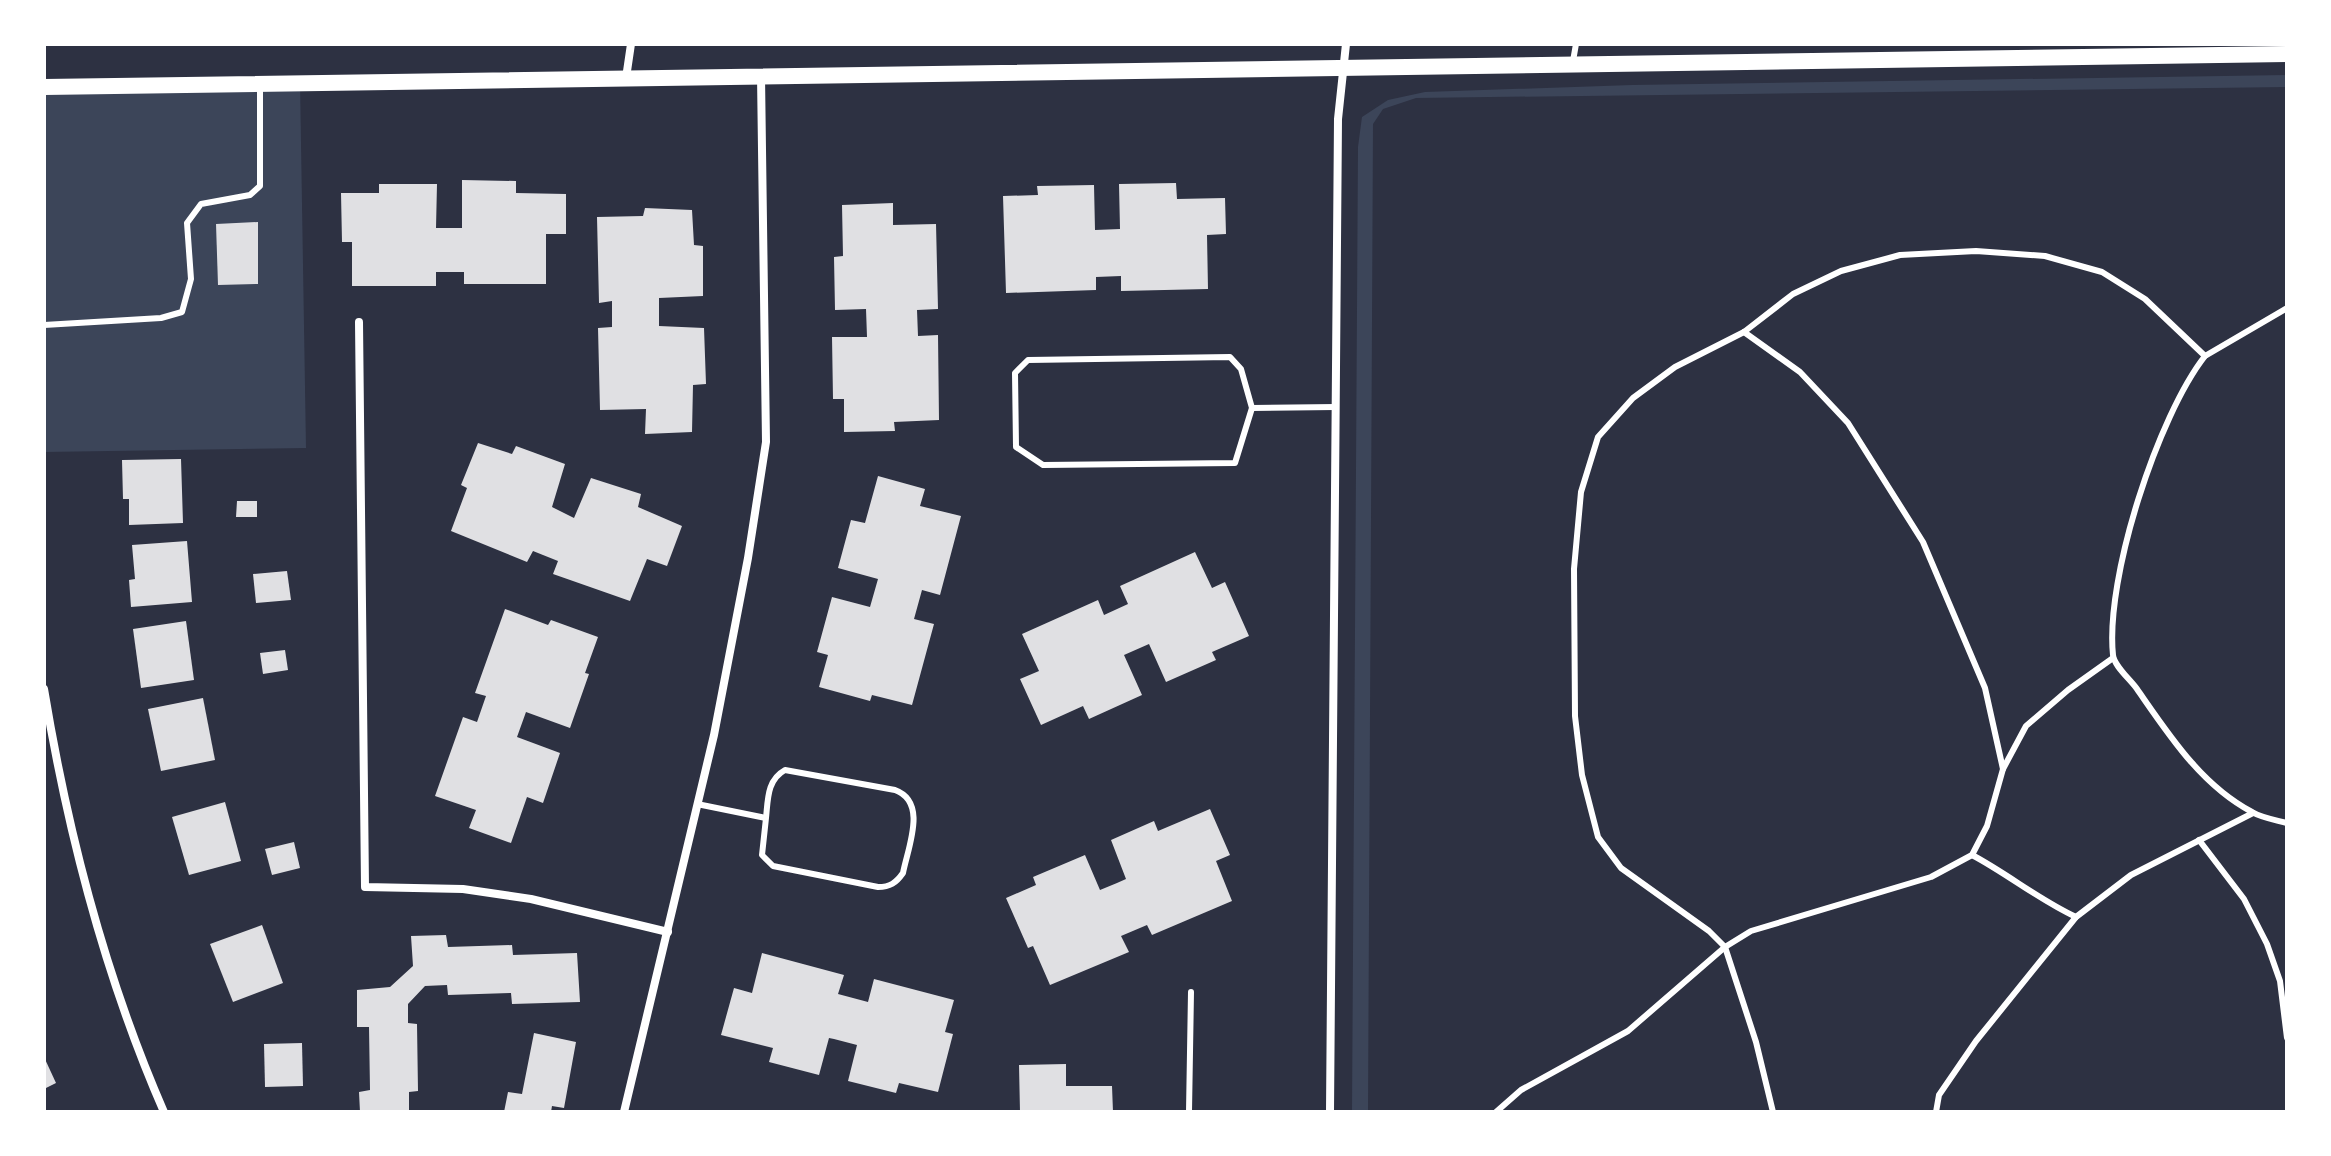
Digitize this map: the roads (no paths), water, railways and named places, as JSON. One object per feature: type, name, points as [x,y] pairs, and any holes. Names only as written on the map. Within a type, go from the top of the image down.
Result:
[{"type":"main road","points":[[44,87],[1572,65],[2026,51],[2287,54]]},
{"type":"street","points":[[626,78],[631,44]]},
{"type":"street","points":[[1330,1112],[1338,119],[1346,44]]},
{"type":"street","points":[[624,1112],[714,735],[748,558],[766,442],[761,76]]},
{"type":"street","points":[[359,322],[365,887],[463,889],[531,899],[668,932]]},
{"type":"street","points":[[44,689],[52,739],[90,904],[144,1065],[164,1112]]},
{"type":"lane","points":[[1572,65],[1576,44]]},
{"type":"lane","points":[[44,325],[161,318],[182,312],[191,279],[187,223],[201,204],[250,195],[260,186],[260,83]]},
{"type":"lane","points":[[1773,1112],[1756,1042],[1725,947],[1709,931],[1621,868],[1598,837],[1582,775],[1575,716],[1574,569],[1581,492],[1598,437],[1633,398],[1675,367],[1744,332],[1793,294],[1841,271],[1900,255],[1976,251],[2045,256],[2102,272],[2145,299],[2205,356]]},
{"type":"lane","points":[[2287,308],[2205,356],[2197,367],[2149,468],[2128,535],[2115,597],[2113,658],[2169,737],[2209,782],[2253,813],[2287,823]]},
{"type":"lane","points":[[1744,332],[1800,372],[1848,423],[1923,542],[1985,688],[2003,769]]},
{"type":"lane","points":[[1230,357],[1241,369],[1252,408],[1235,463],[1043,465],[1016,447],[1015,373],[1028,360],[1230,357]]},
{"type":"lane","points":[[1252,408],[1336,407]]},
{"type":"lane","points":[[1496,1112],[1521,1090],[1628,1031],[1725,947],[1751,931],[1931,877],[1972,855],[1987,826],[2003,769],[2026,726],[2068,690],[2113,658]]},
{"type":"lane","points":[[785,770],[895,790],[911,802],[914,813],[903,873],[888,887],[773,866],[762,855],[766,818],[771,784],[785,770]]},
{"type":"lane","points":[[697,804],[766,818]]},
{"type":"lane","points":[[1936,1112],[1939,1095],[1976,1041],[2076,917],[2131,875],[2253,813]]},
{"type":"lane","points":[[2199,840],[2244,899],[2267,944],[2280,981],[2287,1038]]},
{"type":"lane","points":[[1972,855],[2076,917]]},
{"type":"lane","points":[[1189,1112],[1191,992]]}]
